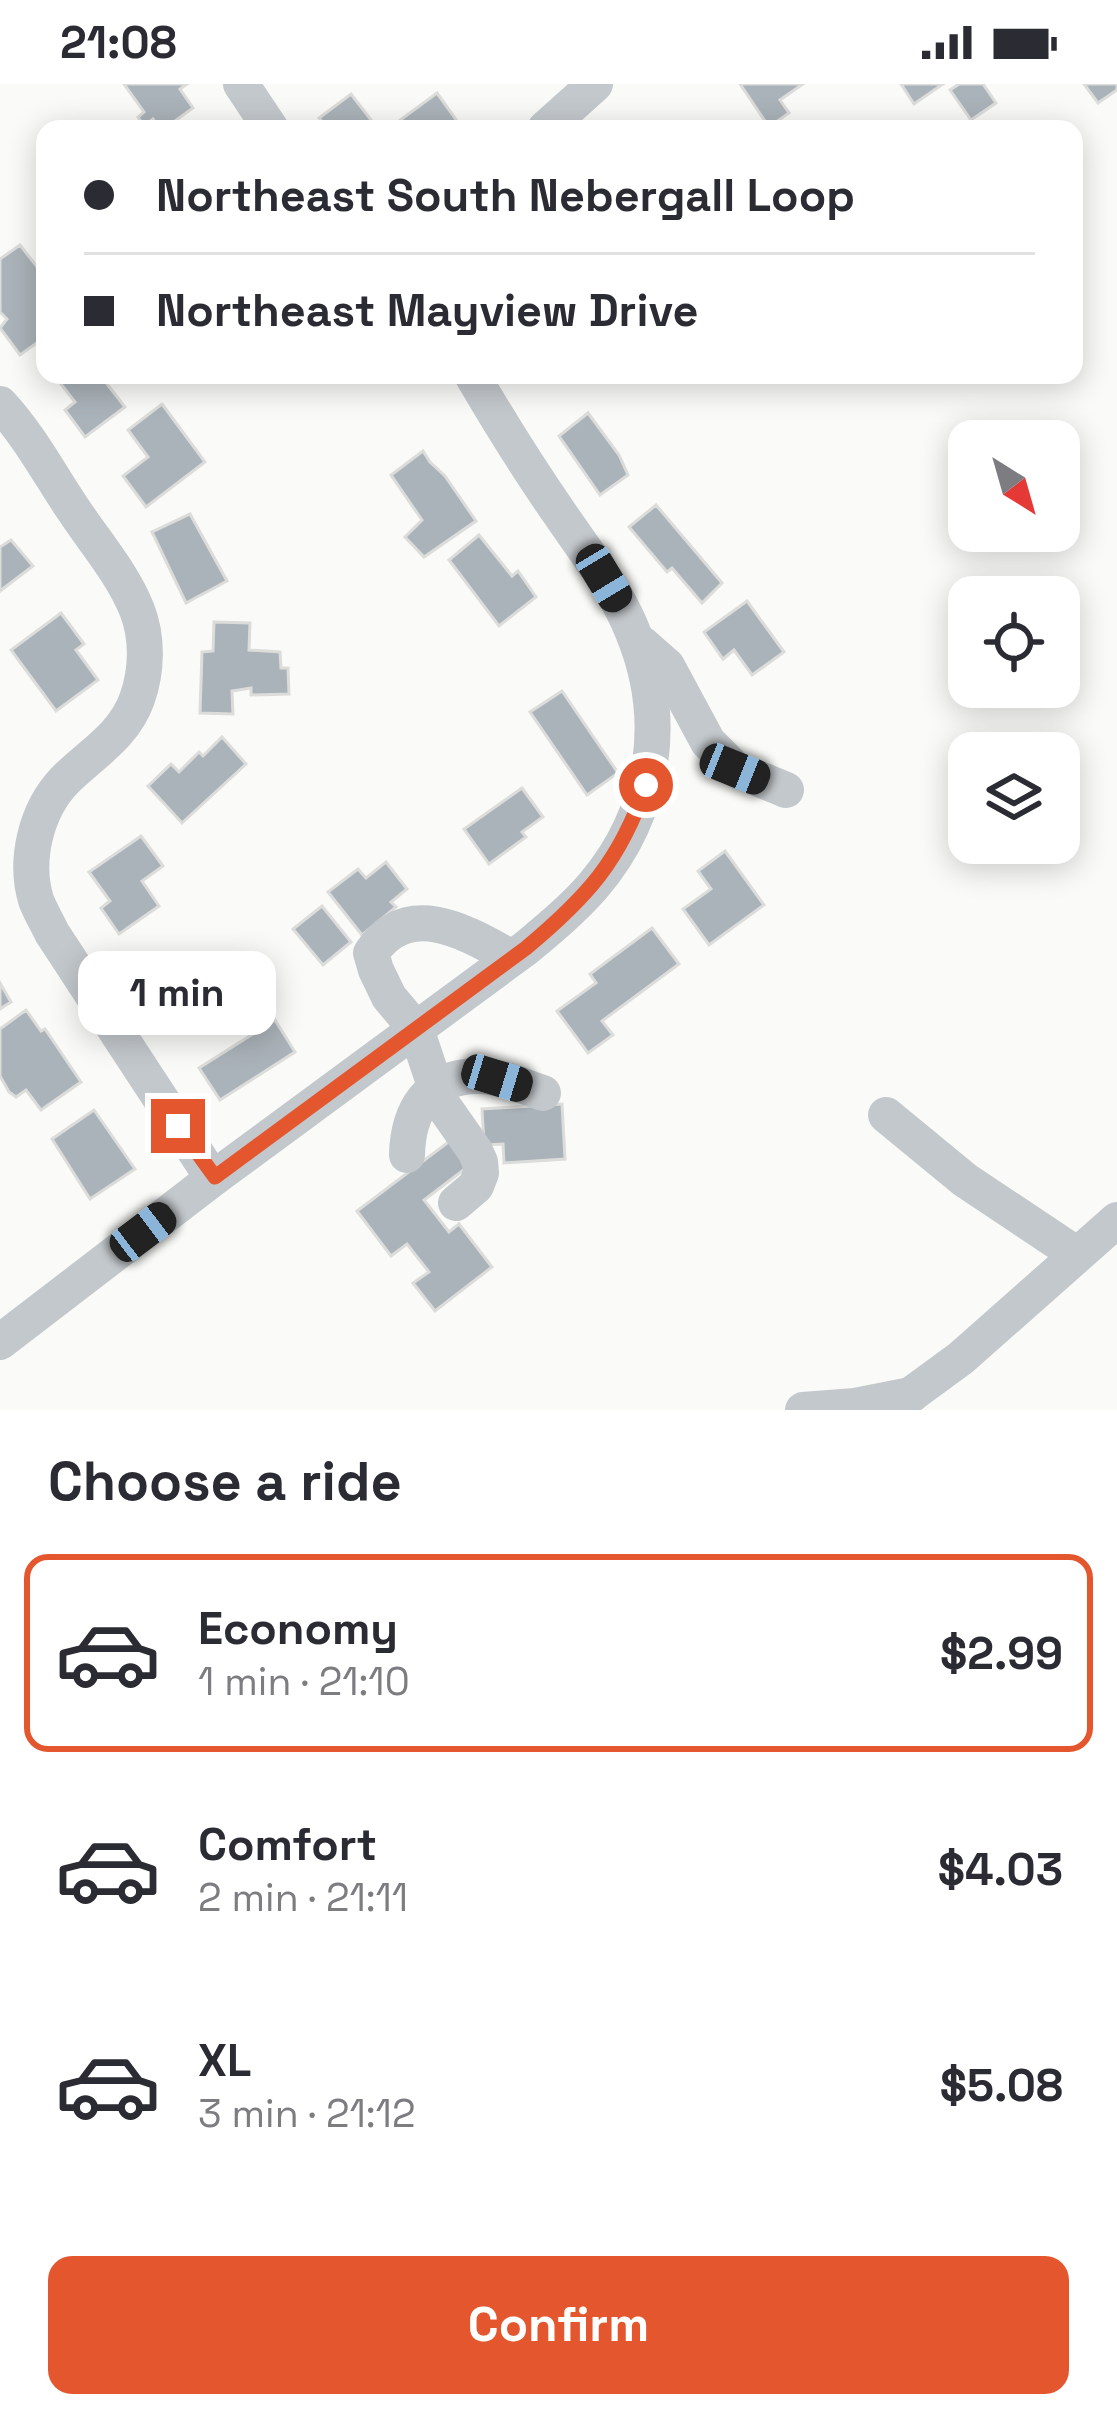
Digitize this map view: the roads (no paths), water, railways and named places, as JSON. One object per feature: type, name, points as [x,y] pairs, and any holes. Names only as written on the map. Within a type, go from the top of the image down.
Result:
[{"type":"street","points":[[241,84],[265,120]]},
{"type":"street","points":[[555,120],[595,84]]},
{"type":"street","points":[[0,1342],[570,911],[613,860],[634,819],[650,768],[654,716],[648,675],[635,637],[604,578],[514,448],[477,384]]},
{"type":"street","points":[[7,429],[118,576],[136,610],[145,646],[136,702],[122,728],[62,783],[46,808],[31,865],[36,899],[52,933],[215,1177]]},
{"type":"street","points":[[635,637],[667,666],[708,742],[735,769],[787,790]]},
{"type":"street","points":[[456,1203],[476,1186],[480,1162],[440,1101],[416,1029],[389,998],[371,952],[397,927],[415,923],[475,937],[512,958]]},
{"type":"street","points":[[407,1155],[410,1123],[434,1087],[477,1076],[543,1093]]},
{"type":"street","points":[[886,1115],[965,1180],[1076,1254]]},
{"type":"street","points":[[803,1410],[901,1402],[961,1358],[1117,1220]]}]
